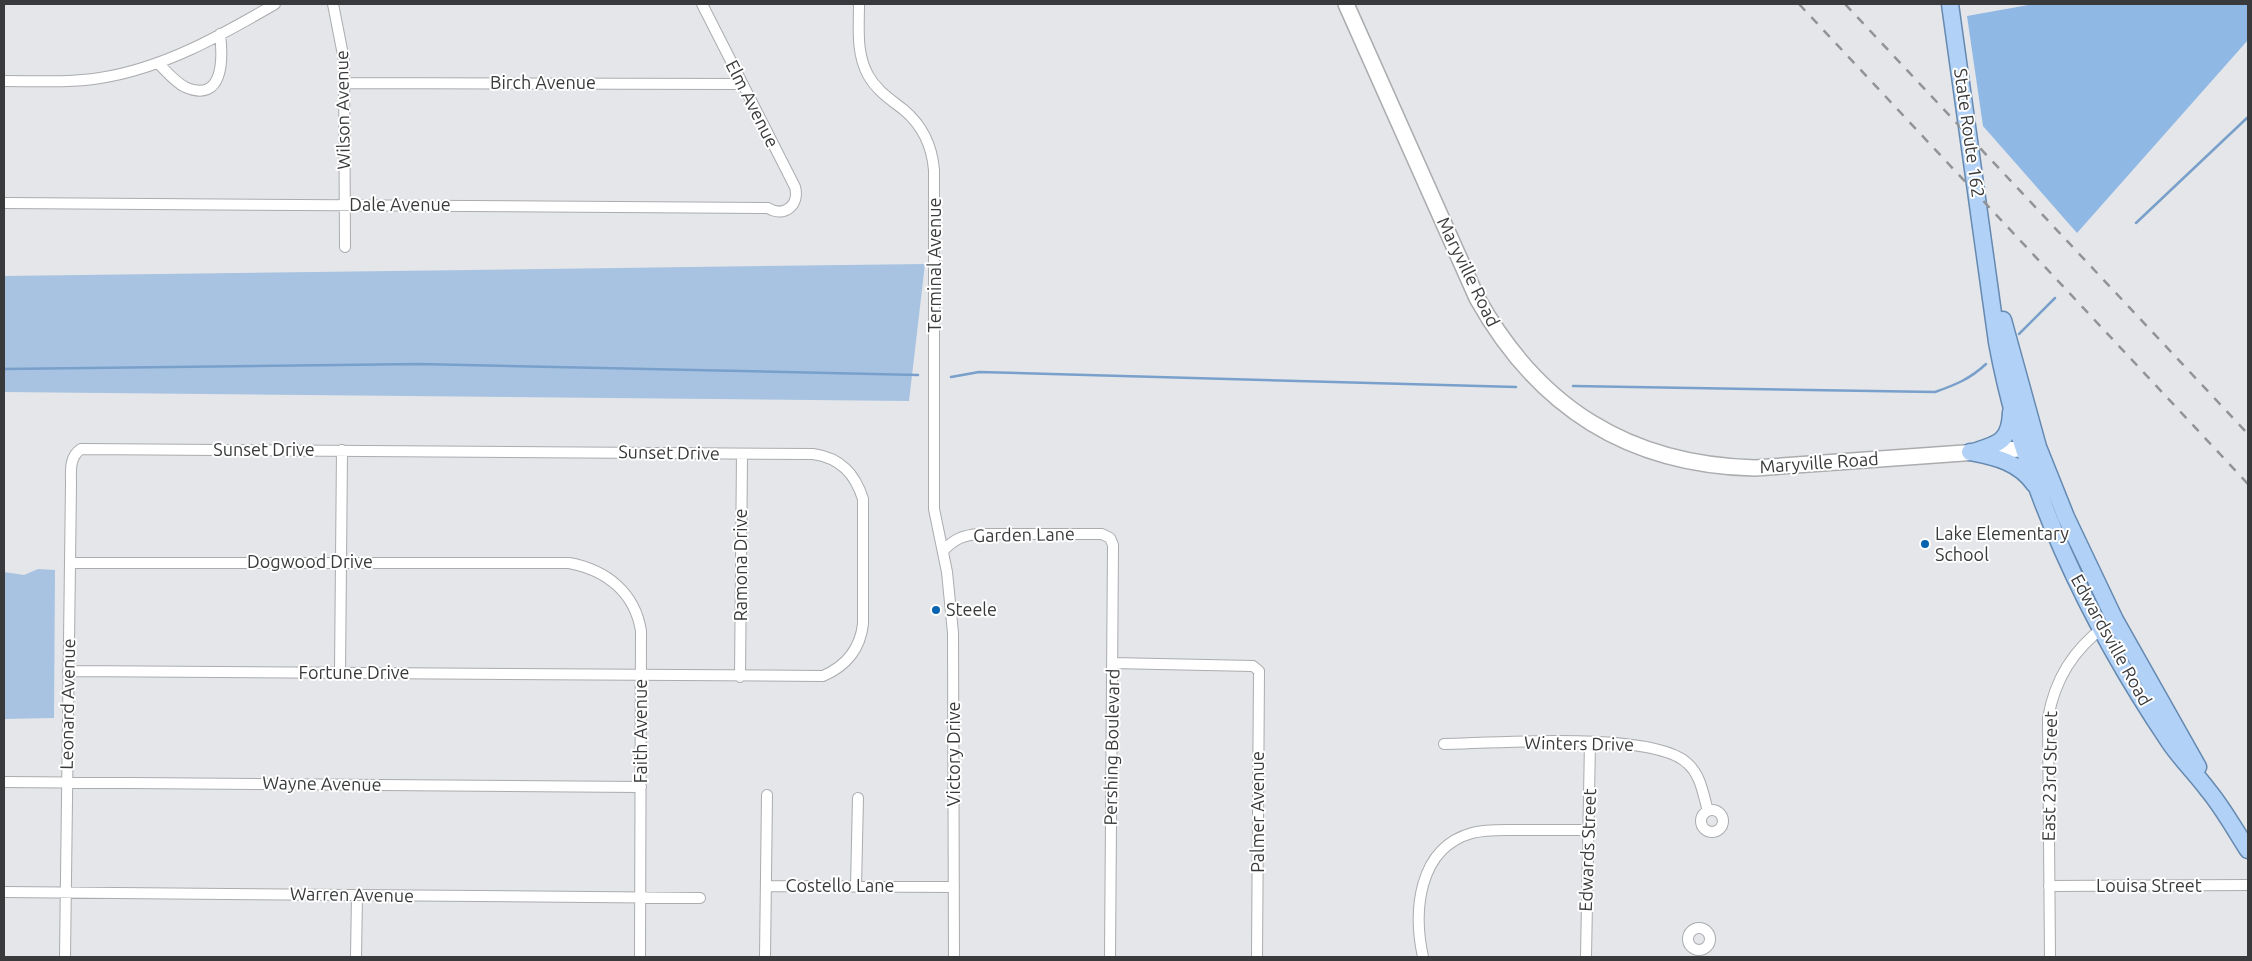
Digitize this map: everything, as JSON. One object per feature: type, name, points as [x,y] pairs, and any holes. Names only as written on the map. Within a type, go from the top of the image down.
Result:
[{"type":"main road","name":"Maryville Road","points":[[1346,4],[1476,298],[1506,346],[1530,374],[1564,405],[1589,422],[1638,447],[1704,464],[1755,468],[2031,448]]},
{"type":"main road","name":"State Route 162","points":[[1950,4],[1997,342],[2011,405],[2031,448]]},
{"type":"main road","name":"State Route 162","points":[[1987,262],[2031,448]]},
{"type":"main road","points":[[1970,452],[2000,443],[2007,434],[2011,405]]},
{"type":"main road","name":"Edwardsville Road","points":[[2031,448],[2041,493],[2065,556],[2108,624],[2176,724],[2210,792],[2248,850]]},
{"type":"main road","name":"Edwardsville Road","points":[[2031,448],[2066,518],[2108,624]]},
{"type":"main road","points":[[1970,452],[2016,465],[2030,478],[2041,493]]},
{"type":"street","points":[[4,81],[72,81],[98,78],[158,63],[220,34],[275,4]]},
{"type":"street","name":"Wilson Avenue","points":[[333,4],[340,35],[344,83],[345,248]]},
{"type":"street","name":"Elm Avenue","points":[[702,4],[795,187],[796,199],[794,205]]},
{"type":"street","name":"Terminal Avenue","points":[[859,4],[859,49],[868,75],[882,94],[904,110],[921,129],[929,144],[933,160],[936,342],[933,493],[936,525],[942,551]]},
{"type":"street","points":[[158,63],[185,86],[196,89],[208,88],[217,81],[222,69],[223,56],[220,34]]},
{"type":"street","name":"Birch Avenue","points":[[344,83],[742,84]]},
{"type":"street","name":"Dale Avenue","points":[[4,203],[768,208],[778,212],[785,212],[794,205]]},
{"type":"street","name":"Sunset Drive","points":[[76,453],[81,449],[821,455],[841,464],[854,477],[863,499],[863,624],[856,649],[843,665],[833,671],[811,677],[641,675]]},
{"type":"street","points":[[340,673],[342,450]]},
{"type":"street","name":"Leonard Avenue","points":[[65,957],[72,460],[76,453]]},
{"type":"street","name":"Ramona Drive","points":[[740,676],[742,454]]},
{"type":"street","name":"Garden Lane","points":[[942,551],[952,541],[970,534],[1102,534],[1110,538]]},
{"type":"street","name":"Pershing Boulevard","points":[[1110,538],[1113,545],[1110,957]]},
{"type":"street","name":"Victory Drive","points":[[942,551],[950,588],[953,633],[954,957]]},
{"type":"street","name":"Dogwood Drive","points":[[70,563],[549,563]]},
{"type":"street","name":"Faith Avenue","points":[[549,563],[569,563],[596,570],[617,584],[638,616],[641,632],[640,957]]},
{"type":"street","name":"East 23rd Street","points":[[2050,957],[2047,736],[2051,701],[2062,672],[2072,658],[2108,624]]},
{"type":"street","name":"Palmer Avenue","points":[[1112,663],[1257,668],[1259,671],[1257,957]]},
{"type":"street","name":"Fortune Drive","points":[[68,671],[641,675]]},
{"type":"street","name":"Winters Drive","points":[[1444,744],[1590,742],[1644,746],[1679,756],[1688,764],[1698,776],[1708,811]]},
{"type":"street","name":"Edwards Street","points":[[1586,957],[1590,830],[1590,742]]},
{"type":"street","name":"Wayne Avenue","points":[[4,782],[641,787]]},
{"type":"street","points":[[767,795],[767,886]]},
{"type":"street","points":[[856,886],[858,798]]},
{"type":"street","points":[[1423,957],[1418,923],[1421,891],[1427,870],[1451,843],[1463,837],[1487,830],[1590,830]]},
{"type":"street","name":"Louisa Street","points":[[2049,886],[2248,885]]},
{"type":"street","name":"Costello Lane","points":[[765,957],[767,886],[954,887]]},
{"type":"street","name":"Warren Avenue","points":[[4,892],[700,898]]},
{"type":"street","points":[[356,957],[357,895]]},
{"type":"shaded area","points":[[2034,4],[2248,4],[2248,40],[2077,233],[1983,126],[1967,16]]},
{"type":"shaded area","points":[[925,264],[909,401],[4,392],[4,276]]},
{"type":"shaded area","points":[[38,569],[55,570],[54,718],[4,719],[4,572],[24,575]]},
{"type":"waterway","points":[[2136,223],[2248,117]]},
{"type":"waterway","points":[[2019,334],[2055,298]]},
{"type":"waterway","points":[[4,369],[419,364],[918,375]]},
{"type":"waterway","points":[[1573,386],[1935,392],[1962,381],[1986,364]]},
{"type":"waterway","points":[[951,377],[979,372],[1516,387]]},
{"type":"railway","points":[[1799,4],[2248,484]]},
{"type":"railway","points":[[1845,4],[2248,434]]},
{"type":"place","name":"Lake Elementary School","points":[[1925,544]]},
{"type":"place","name":"Steele","points":[[936,610]]}]
